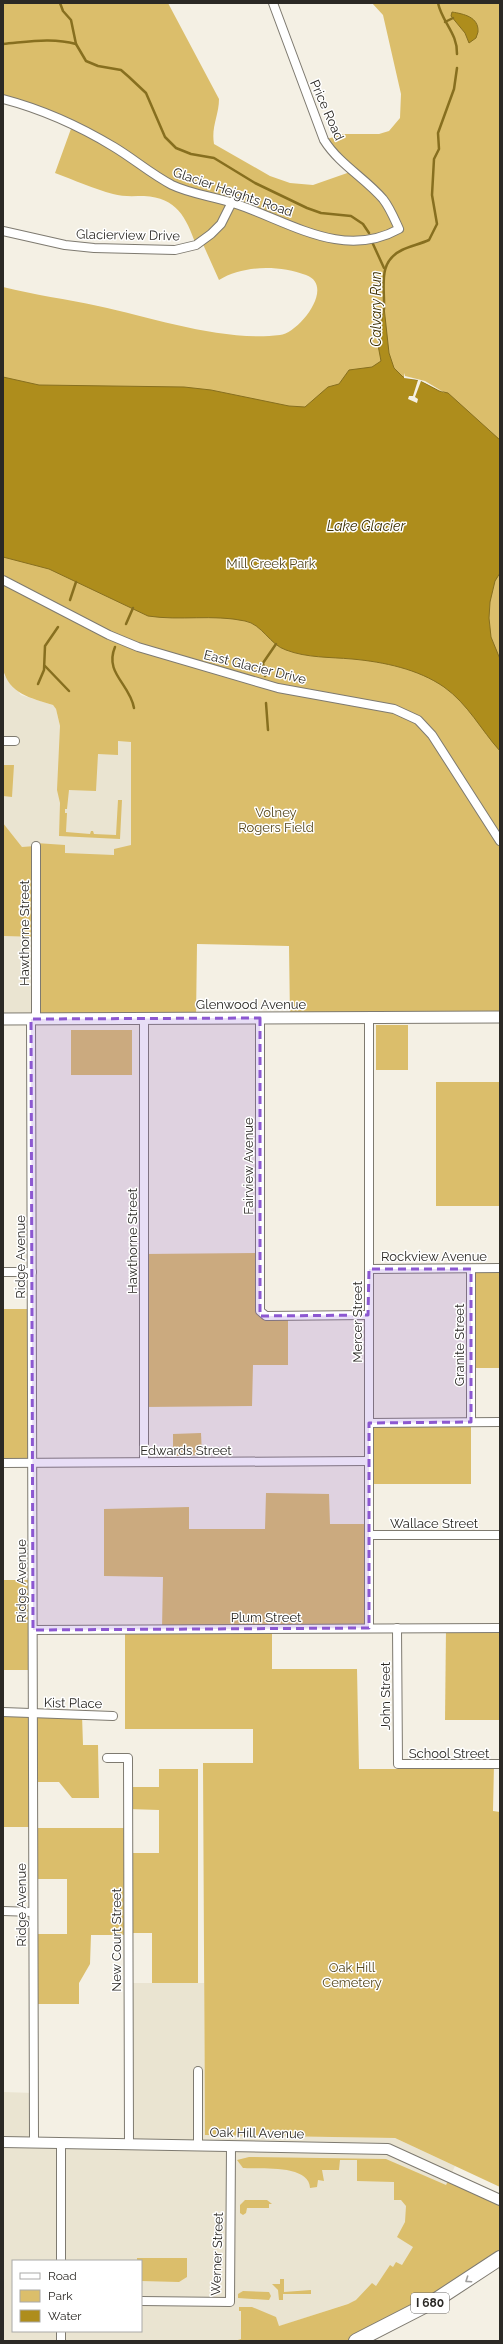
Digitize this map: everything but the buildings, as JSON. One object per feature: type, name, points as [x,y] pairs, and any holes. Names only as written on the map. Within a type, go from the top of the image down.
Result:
[{"type":"highway","name":"I 680","points":[[356,2341],[436,2300],[500,2258]]},
{"type":"main road","name":"Glenwood Avenue","points":[[3,1019],[500,1017]]},
{"type":"street","name":"Price Road","points":[[273,3],[324,140],[334,154],[382,198],[391,210],[399,229]]},
{"type":"street","name":"Glacier Heights Road","points":[[3,99],[28,107],[98,138],[173,185],[201,196],[232,202],[336,240],[367,242],[384,237],[399,229]]},
{"type":"street","name":"Glacierview Drive","points":[[3,231],[64,245],[94,248],[175,250],[196,245],[212,234],[221,224],[232,202]]},
{"type":"street","name":"East Glacier Drive","points":[[3,580],[109,635],[172,658],[278,688],[378,704],[407,714],[418,720],[432,735],[500,841]]},
{"type":"street","points":[[3,741],[15,741]]},
{"type":"street","name":"Hawthorne Street","points":[[33,1020],[36,846]]},
{"type":"street","name":"Mercer Street","points":[[369,1017],[369,1628]]},
{"type":"street","name":"Fairview Avenue","points":[[260,1018],[260,1304],[262,1314],[266,1316],[368,1315]]},
{"type":"street","name":"Hawthorne Street","points":[[144,1019],[144,1462]]},
{"type":"street","name":"Ridge Avenue","points":[[33,1020],[32,1463],[34,2142]]},
{"type":"street","name":"Rockview Avenue","points":[[369,1269],[500,1268]]},
{"type":"street","name":"Granite Street","points":[[471,1269],[471,1422]]},
{"type":"street","points":[[3,1272],[32,1272]]},
{"type":"street","points":[[369,1423],[500,1422]]},
{"type":"street","name":"Edwards Street","points":[[3,1463],[369,1461]]},
{"type":"street","name":"Wallace Street","points":[[369,1535],[500,1535]]},
{"type":"street","name":"John Street","points":[[397,1628],[398,1764]]},
{"type":"street","name":"Plum Street","points":[[33,1630],[500,1628]]},
{"type":"street","name":"Kist Place","points":[[3,1712],[113,1716]]},
{"type":"street","name":"New Court Street","points":[[107,1758],[128,1758],[128,2144]]},
{"type":"street","name":"School Street","points":[[398,1764],[500,1764]]},
{"type":"street","points":[[3,1912],[33,1912]]},
{"type":"street","points":[[198,2070],[198,2145]]},
{"type":"street","name":"Oak Hill Avenue","points":[[3,2142],[388,2149],[500,2200]]},
{"type":"street","points":[[61,2143],[61,2260]]},
{"type":"street","name":"Werner Street","points":[[142,2301],[230,2302],[231,2146]]},
{"type":"highlighted area","points":[[260,1018],[260,1316],[368,1315],[369,1269],[471,1269],[471,1422],[369,1423],[369,1628],[33,1630],[31,1019]]},
{"type":"shaded area","points":[[3,669],[4,675],[21,695],[53,705],[56,709],[60,726],[118,745],[118,741],[131,741],[131,855],[117,865],[22,847],[3,823]]},
{"type":"shaded area","points":[[3,936],[36,937],[36,1019],[3,1019]]},
{"type":"shaded area","points":[[128,1983],[204,1983],[205,2135],[395,2138],[455,2166],[410,2264],[378,2294],[234,2341],[3,2341],[3,2092],[34,2093],[34,2142],[128,2144]]},
{"type":"green space","name":"Mill Creek Park","points":[[3,3],[168,3],[219,99],[214,127],[214,144],[270,176],[290,183],[313,185],[353,171],[324,140],[343,134],[379,134],[389,131],[400,118],[401,94],[383,15],[372,3],[500,3],[500,1017],[290,1018],[289,946],[197,944],[196,1018],[36,1019],[36,937],[3,936],[3,823],[22,847],[35,846],[36,843],[65,845],[65,853],[114,855],[114,849],[131,845],[131,742],[118,741],[118,755],[98,754],[96,791],[69,790],[67,809],[65,809],[65,813],[67,813],[66,832],[90,834],[91,831],[93,831],[94,834],[116,835],[118,800],[122,800],[120,839],[59,836],[60,803],[57,790],[60,726],[56,709],[53,705],[29,697],[16,690],[10,684],[3,669],[3,287],[98,306],[189,328],[235,335],[258,336],[280,335],[288,332],[296,326],[311,308],[316,298],[317,289],[314,281],[306,275],[284,269],[250,269],[239,271],[219,280],[202,242],[196,245],[184,218],[172,205],[155,198],[113,194],[55,173],[72,126],[3,99]]},
{"type":"green space","points":[[3,765],[14,765],[12,797],[3,796]]},
{"type":"green space","points":[[376,1025],[408,1025],[408,1070],[376,1070]]},
{"type":"green space","points":[[71,1030],[132,1030],[132,1075],[71,1075]]},
{"type":"green space","points":[[436,1082],[500,1082],[500,1206],[436,1206]]},
{"type":"green space","points":[[260,1253],[260,1311],[288,1316],[288,1365],[253,1365],[252,1406],[144,1407],[144,1254]]},
{"type":"green space","points":[[500,1268],[500,1368],[471,1368],[471,1269]]},
{"type":"green space","points":[[3,1309],[32,1309],[32,1463],[3,1463]]},
{"type":"green space","points":[[471,1422],[471,1484],[369,1484],[369,1423]]},
{"type":"green space","points":[[201,1433],[202,1455],[173,1456],[173,1434]]},
{"type":"green space","name":"Oak Hill Cemetery","points":[[266,1493],[329,1494],[330,1524],[369,1524],[369,1628],[272,1629],[272,1669],[357,1669],[359,1769],[420,1769],[421,1765],[494,1764],[493,1811],[500,1812],[500,2187],[395,2138],[205,2135],[203,1763],[253,1763],[253,1729],[125,1729],[125,1630],[162,1629],[163,1577],[104,1576],[104,1509],[189,1507],[189,1529],[265,1529]]},
{"type":"green space","points":[[3,1580],[33,1580],[33,1670],[3,1670]]},
{"type":"green space","points":[[446,1628],[500,1628],[500,1720],[445,1720]]},
{"type":"green space","points":[[3,1713],[82,1715],[83,1745],[98,1745],[99,1798],[72,1798],[59,1782],[33,1782],[33,1827],[3,1827]]},
{"type":"green space","points":[[159,1769],[198,1769],[198,1983],[152,1983],[152,1933],[129,1933],[128,1935],[91,1935],[90,1964],[79,1983],[79,2004],[34,2004],[33,1934],[67,1934],[67,1879],[33,1879],[33,1828],[128,1828],[129,1853],[159,1853],[159,1810],[128,1809],[128,1787],[159,1787]]},
{"type":"green space","points":[[249,2157],[386,2159],[446,2185],[450,2177],[500,2200],[500,2258],[356,2341],[234,2341],[241,2339],[241,2311],[239,2311],[239,2307],[252,2307],[276,2317],[279,2326],[348,2304],[356,2300],[372,2283],[376,2286],[390,2265],[393,2267],[396,2262],[402,2265],[413,2247],[397,2237],[405,2222],[406,2206],[401,2200],[394,2200],[394,2182],[357,2181],[357,2160],[340,2160],[339,2170],[322,2170],[324,2181],[318,2180],[317,2187],[310,2188],[308,2180],[302,2175],[293,2171],[271,2168],[243,2168],[237,2160]]},
{"type":"green space","points":[[245,2200],[267,2200],[272,2204],[269,2204],[269,2208],[247,2208],[246,2213],[243,2215],[240,2213],[240,2205]]},
{"type":"green space","points":[[137,2258],[187,2258],[187,2277],[179,2282],[142,2281],[142,2260],[137,2260]]},
{"type":"green space","points":[[280,2279],[284,2279],[284,2292],[311,2290],[311,2294],[283,2294],[283,2300],[279,2300],[278,2290],[272,2284],[280,2284]]},
{"type":"green space","points":[[243,2291],[269,2292],[271,2296],[269,2300],[238,2298],[238,2294]]},
{"type":"water","points":[[452,12],[466,15],[476,23],[478,32],[476,38],[469,43],[465,33],[451,16]]},
{"type":"water","name":"Lake Glacier","points":[[384,307],[389,353],[394,368],[403,377],[421,381],[439,391],[448,393],[500,440],[500,573],[495,581],[490,602],[489,618],[491,637],[500,659],[500,751],[467,709],[453,694],[423,675],[388,664],[294,653],[275,644],[256,626],[245,621],[221,618],[172,618],[148,616],[49,569],[3,557],[3,377],[39,385],[184,387],[211,390],[289,406],[305,407],[328,387],[339,384],[349,370],[372,367],[381,361],[378,345]]},
{"type":"pier","points":[[404,373],[405,376],[425,381],[445,393],[421,381],[415,397],[418,399],[417,403],[408,399],[409,396],[413,396],[418,380],[404,378]]},
{"type":"waterway","points":[[60,3],[63,11],[71,20],[76,44],[86,61],[98,66],[121,70],[146,93],[165,137],[176,148],[191,154],[214,158],[255,183],[307,208],[321,213],[351,216],[363,224],[369,233]]},
{"type":"waterway","name":"Calvary Run","points":[[438,3],[455,40],[457,54]]},
{"type":"waterway","points":[[445,22],[453,18]]},
{"type":"waterway","points":[[3,44],[49,40],[76,44]]},
{"type":"waterway","name":"Calvary Run","points":[[384,309],[384,276],[389,261],[394,255],[402,250],[429,240],[437,224],[432,195],[434,159],[439,149],[438,133],[454,89],[457,68]]},
{"type":"waterway","points":[[373,244],[384,268]]},
{"type":"waterway","points":[[70,600],[76,582]]},
{"type":"waterway","points":[[126,624],[133,608]]},
{"type":"waterway","points":[[38,684],[44,670],[45,646],[58,627]]},
{"type":"waterway","points":[[265,676],[263,663],[276,644]]},
{"type":"waterway","points":[[115,647],[112,656],[115,671],[128,692],[134,708]]},
{"type":"waterway","points":[[45,666],[69,691]]},
{"type":"waterway","points":[[266,703],[268,730]]},
{"type":"park label","name":"Volney Rogers Field","points":[[276,820]]}]
